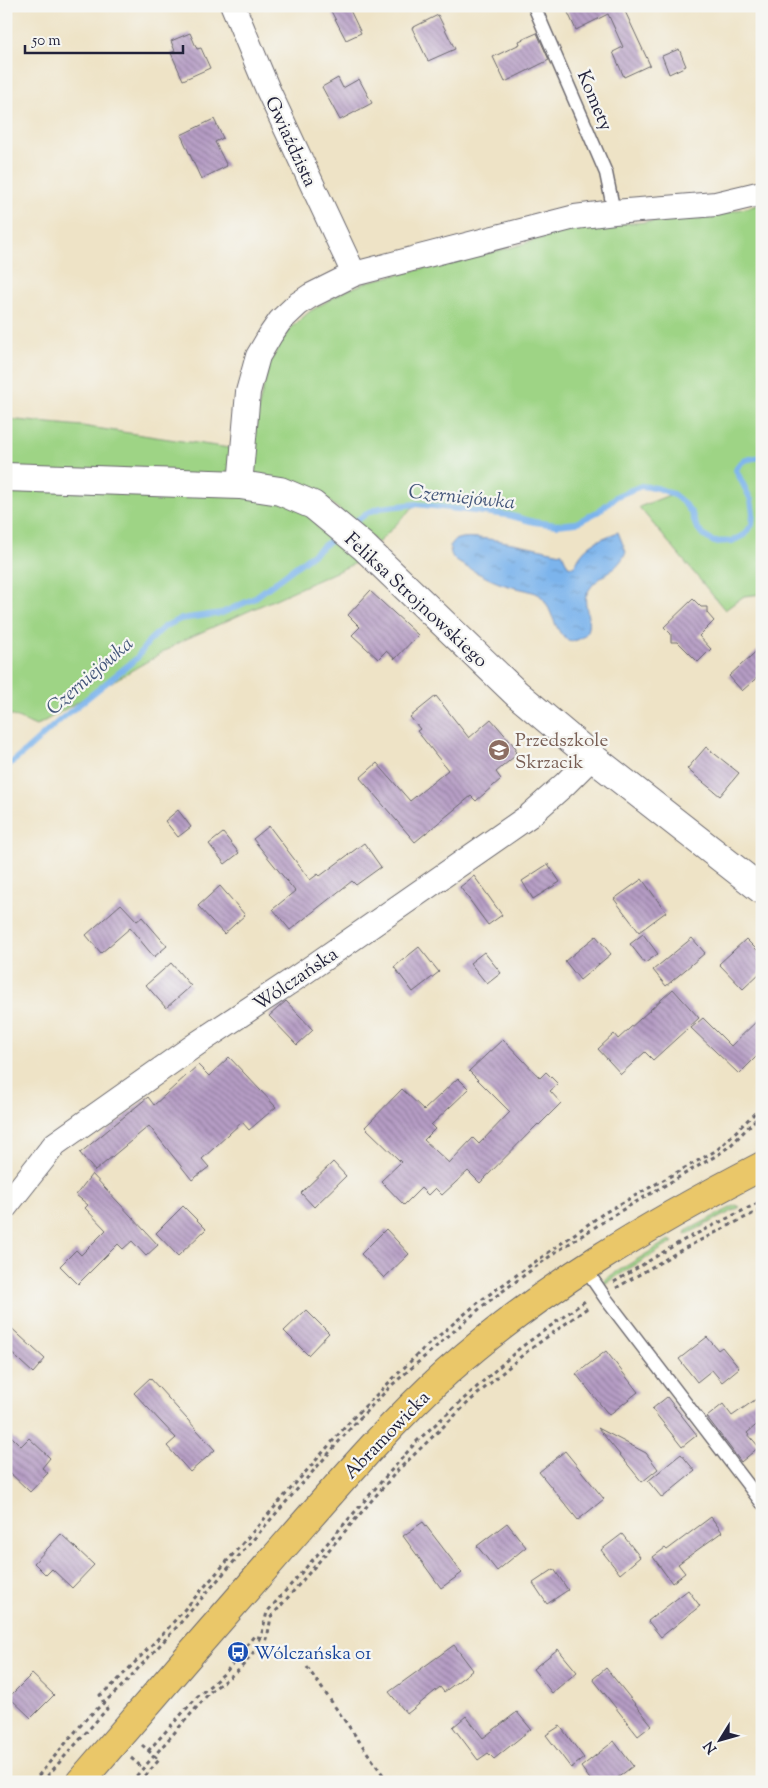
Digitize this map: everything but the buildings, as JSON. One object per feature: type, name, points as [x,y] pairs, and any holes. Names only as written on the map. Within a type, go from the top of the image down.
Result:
[{"type":"main road","name":"Abramowicka","points":[[80,1782],[340,1482],[398,1419],[448,1371],[535,1302],[584,1267],[633,1236],[762,1166]]},
{"type":"street","name":"Gwiaździsta","points":[[233,6],[268,90],[354,274]]},
{"type":"street","points":[[240,485],[248,392],[258,356],[280,321],[298,304],[310,296],[354,274],[575,217],[716,204],[762,193]]},
{"type":"street","name":"Feliksa Strojnowskiego","points":[[6,477],[240,485],[266,488],[292,495],[313,505],[364,548],[517,694],[592,757],[762,890]]},
{"type":"street","name":"Wólczańska","points":[[6,1206],[55,1144],[189,1049],[299,976],[530,816],[592,757]]},
{"type":"lane","name":"Komety","points":[[534,6],[606,173],[614,212]]},
{"type":"lane","points":[[584,1267],[602,1294],[762,1503]]},
{"type":"path","points":[[131,1782],[211,1691],[239,1670],[252,1655],[261,1637],[267,1612],[273,1604],[417,1441],[520,1348],[680,1242],[762,1201]]},
{"type":"path","points":[[148,1751],[197,1697],[226,1672],[254,1636],[267,1639],[271,1617],[404,1464],[471,1400],[525,1353],[602,1294],[683,1249],[762,1209]]},
{"type":"path","points":[[307,1666],[388,1782]]},
{"type":"path","points":[[33,1782],[86,1719]]},
{"type":"green space","points":[[762,204],[762,594],[744,596],[725,610],[639,507],[672,494],[657,488],[641,486],[617,496],[599,511],[576,523],[557,525],[534,522],[508,515],[416,504],[378,543],[327,499],[316,526],[358,562],[184,640],[36,726],[6,713],[6,419],[82,426],[256,452],[254,442],[258,409],[269,365],[280,344],[290,329],[309,312],[343,292],[370,281],[513,247],[575,227],[704,218]]},
{"type":"green space","points":[[736,1205],[740,1207],[685,1235],[686,1231]]},
{"type":"green space","points":[[669,1240],[673,1242],[604,1284],[605,1279]]},
{"type":"water","points":[[618,532],[626,552],[617,566],[590,589],[586,596],[587,632],[577,640],[569,641],[563,637],[542,597],[536,593],[502,584],[464,566],[455,560],[450,550],[450,546],[455,540],[463,538],[491,539],[562,553],[568,566],[574,567],[582,553],[592,544]]},
{"type":"waterway","name":"Czerniejówka","points":[[348,527],[367,513],[380,508],[416,504],[508,515],[534,522],[557,525],[576,523],[599,511],[617,496],[641,486],[657,488],[673,494],[685,504],[692,514],[696,526],[704,536],[714,542],[732,541],[744,535],[752,525],[753,513],[751,500],[736,470],[744,461],[762,457]]},
{"type":"waterway","name":"Czerniejówka","points":[[6,767],[60,720],[136,659],[149,641],[164,627],[180,619],[222,613],[253,599],[338,535]]},
{"type":"place","name":"Przedszkole Skrzacik","points":[[499,750]]},
{"type":"place","name":"Wólczańska 01","points":[[238,1652]]}]
